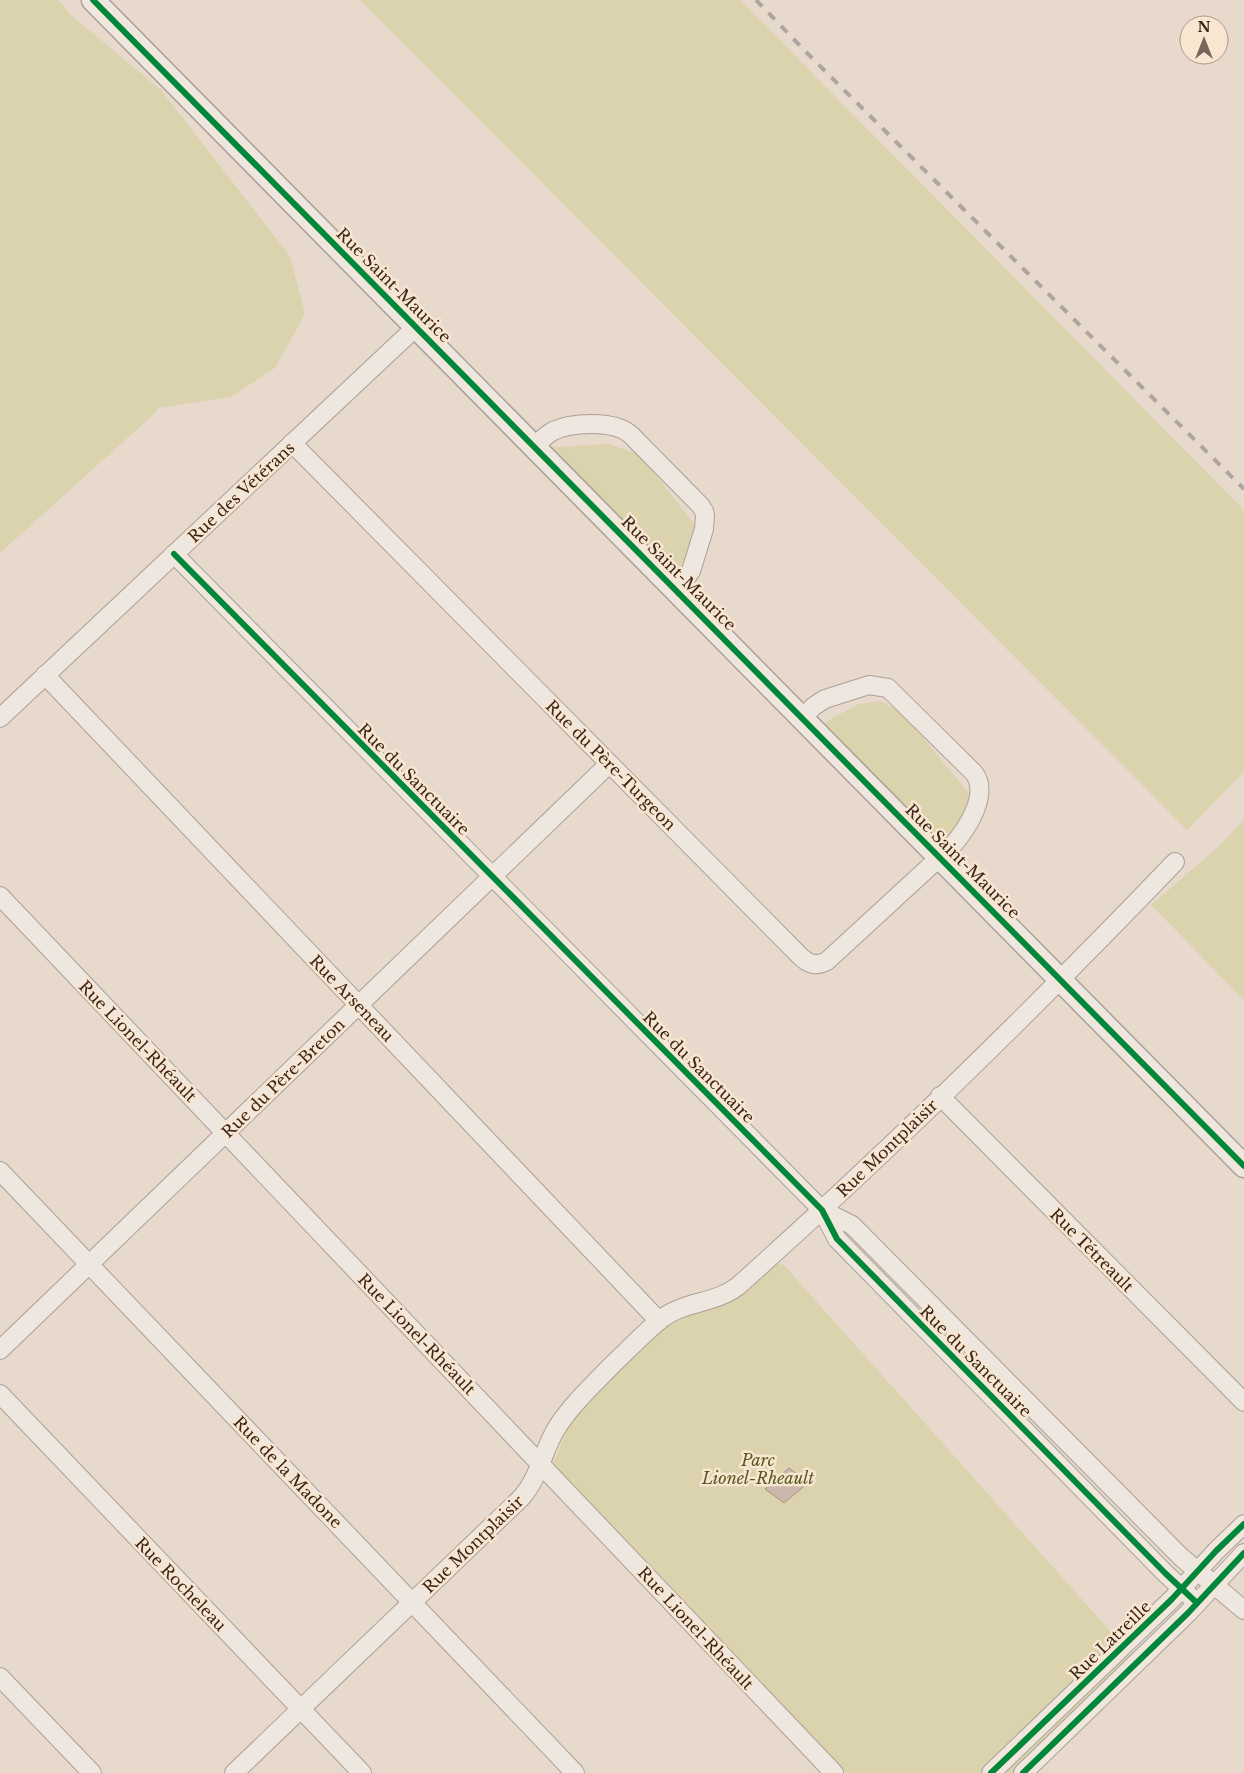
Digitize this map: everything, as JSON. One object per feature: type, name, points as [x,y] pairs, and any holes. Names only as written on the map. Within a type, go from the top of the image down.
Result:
[{"type":"street","name":"Rue Saint-Maurice","points":[[93,0],[1244,1166]]},
{"type":"street","name":"Rue des Vétérans","points":[[0,718],[416,327]]},
{"type":"street","name":"Rue Saint-Maurice","points":[[535,446],[547,434],[562,428],[600,424],[618,427],[628,432],[700,504],[705,516],[704,529],[691,571],[677,590]]},
{"type":"street","name":"Rue du Père-Turgeon","points":[[292,444],[802,958],[813,964],[827,961],[940,857]]},
{"type":"street","name":"Rue du Sanctuaire","points":[[174,554],[822,1210],[837,1239],[1181,1589],[1198,1603]]},
{"type":"street","name":"Rue Arseneau","points":[[45,675],[660,1320]]},
{"type":"street","name":"Rue Saint-Maurice","points":[[802,718],[814,706],[826,699],[864,686],[876,685],[888,688],[902,700],[974,773],[979,782],[979,798],[968,828],[940,857]]},
{"type":"street","name":"Rue du Père-Breton","points":[[0,1350],[609,764]]},
{"type":"street","name":"Rue Montplaisir","points":[[234,1773],[522,1497],[529,1489],[555,1431],[568,1412],[660,1320],[677,1309],[715,1299],[730,1292],[822,1210],[1061,980],[1175,862]]},
{"type":"street","name":"Rue Lionel-Rhéault","points":[[0,896],[834,1773]]},
{"type":"street","name":"Rue Tétreault","points":[[940,1096],[1244,1402]]},
{"type":"street","name":"Rue de la Madone","points":[[0,1171],[575,1773]]},
{"type":"street","name":"Rue du Sanctuaire","points":[[822,1210],[852,1225],[1181,1557],[1244,1610]]},
{"type":"street","name":"Rue du Sanctuaire","points":[[1001,1406],[1016,1391]]},
{"type":"street","name":"Rue Rocheleau","points":[[0,1394],[362,1773]]},
{"type":"street","name":"Rue Latreille","points":[[991,1773],[1181,1589],[1244,1524]]},
{"type":"street","points":[[1023,1773],[1198,1603],[1244,1553]]},
{"type":"street","points":[[0,1677],[92,1773]]},
{"type":"street","points":[[1028,1737],[1044,1753]]},
{"type":"green space","points":[[0,0],[58,0],[72,16],[161,90],[290,256],[305,314],[275,368],[231,397],[158,408],[153,415],[0,553]]},
{"type":"green space","points":[[360,0],[740,0],[1244,510],[1244,772],[1187,830]]},
{"type":"green space","points":[[609,444],[640,455],[703,535],[683,587],[540,448]]},
{"type":"green space","points":[[879,701],[900,710],[972,797],[950,849],[822,724],[856,705]]},
{"type":"green space","points":[[1244,820],[1244,1000],[1151,905],[1218,847]]},
{"type":"green space","name":"Parc Lionel-Rheault","points":[[783,1264],[1136,1660],[1021,1773],[838,1773],[552,1466],[576,1407],[661,1322],[766,1266]]},
{"type":"building","points":[[789,1468],[808,1483],[784,1503],[765,1489]]},
{"type":"railway","points":[[756,0],[1244,489]]},
{"type":"cycle path","points":[[93,0],[1244,1166]]},
{"type":"cycle path","points":[[174,554],[822,1210],[837,1239],[1165,1573],[1197,1603]]},
{"type":"cycle path","points":[[991,1773],[1172,1599],[1216,1551],[1244,1524]]},
{"type":"cycle path","points":[[1023,1773],[1188,1613],[1244,1553]]}]
